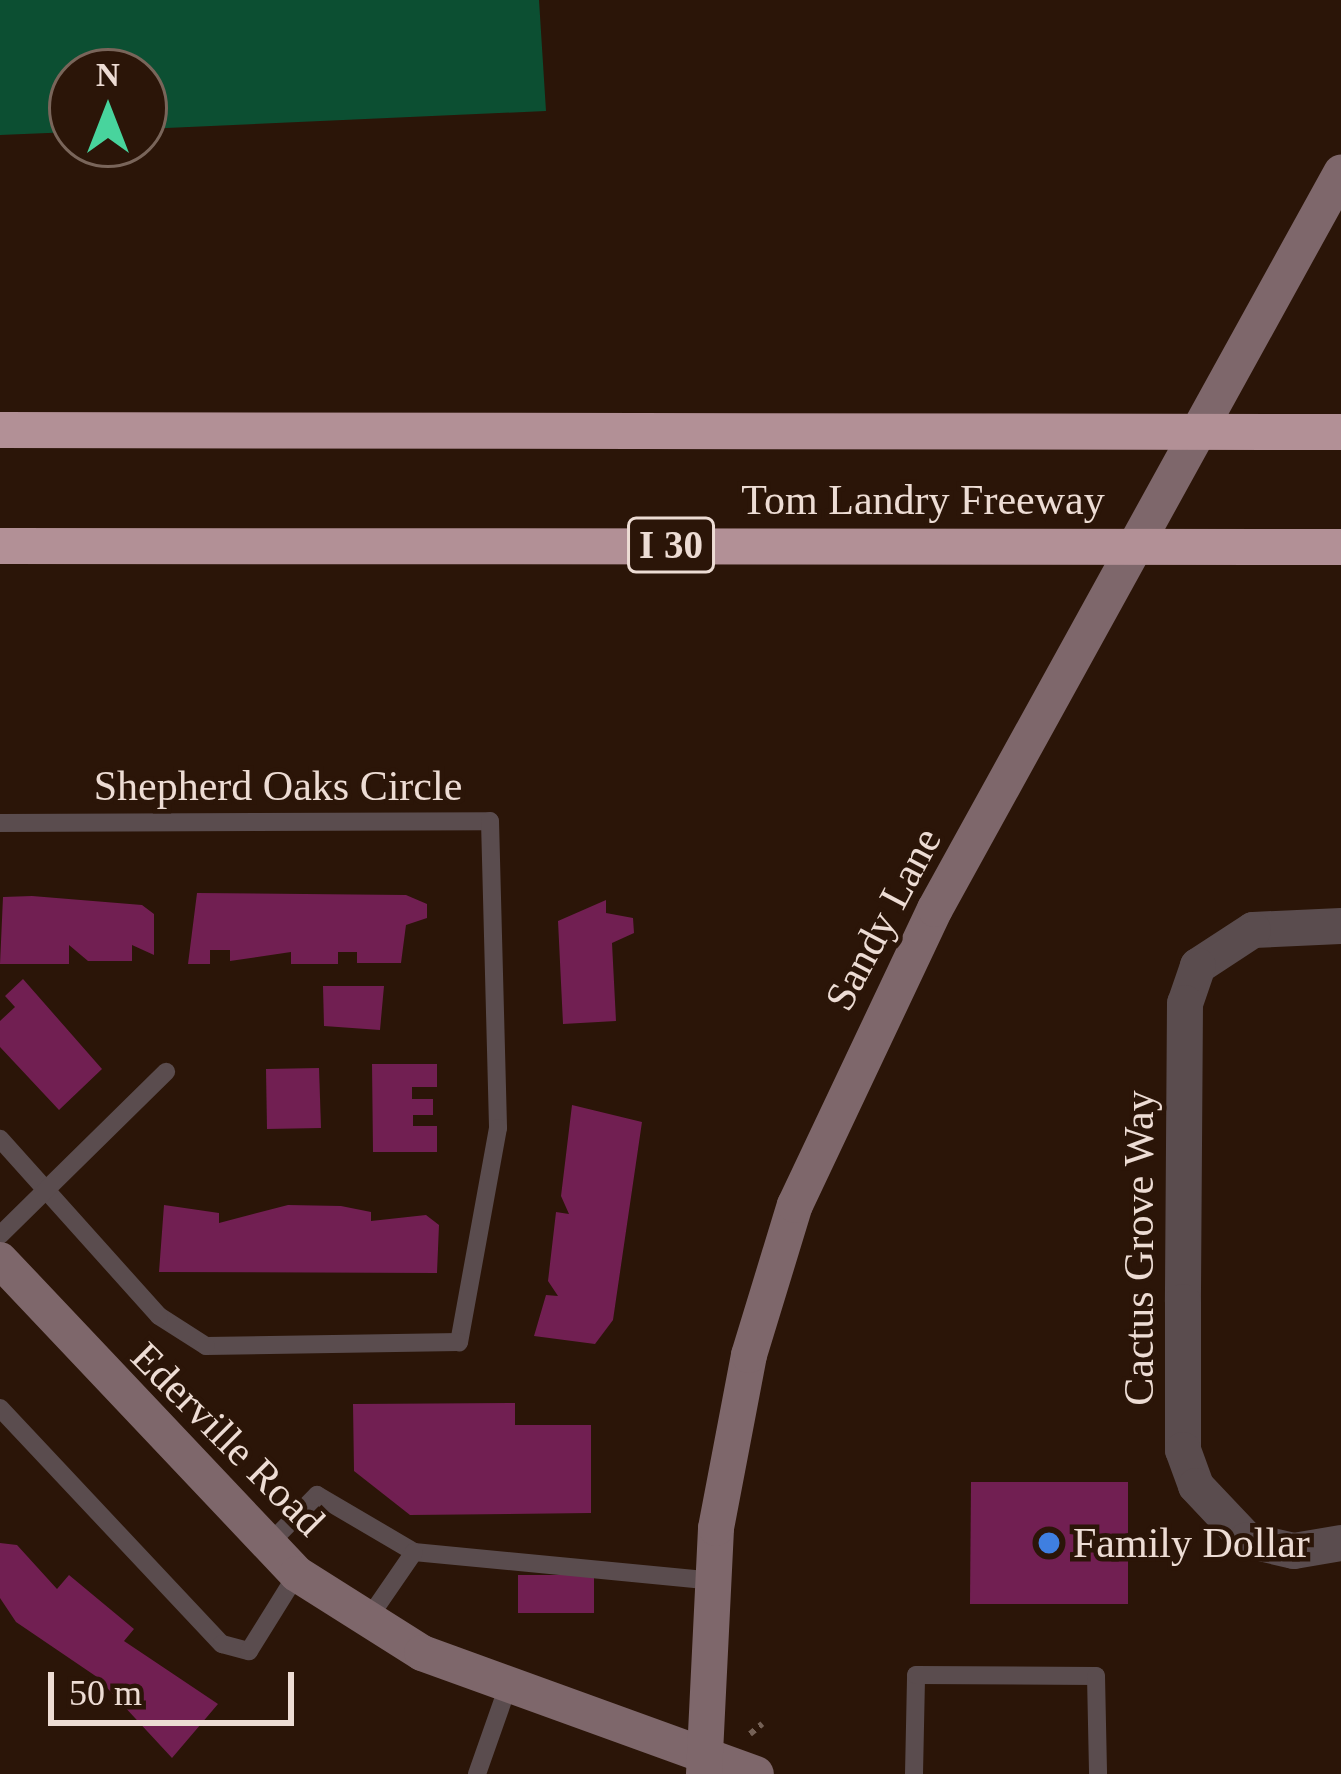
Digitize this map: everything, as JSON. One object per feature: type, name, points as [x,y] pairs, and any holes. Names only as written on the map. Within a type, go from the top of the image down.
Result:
[{"type":"highway","name":"Tom Landry Freeway","points":[[0,430],[1341,432]]},
{"type":"highway","name":"Tom Landry Freeway","points":[[0,546],[1341,547]]},
{"type":"street","name":"Sandy Lane","points":[[705,1767],[713,1581],[749,1354],[803,1185],[934,908],[1074,671],[1341,173]]},
{"type":"street","name":"Cactus Grove Way","points":[[1341,926],[1252,930],[1219,945],[1185,1003],[1183,1450],[1196,1486],[1246,1540],[1294,1551],[1341,1544]]},
{"type":"street","name":"Ederville Road","points":[[0,1260],[266,1547],[297,1574],[368,1619],[508,1686],[705,1767],[756,1774]]},
{"type":"lane","name":"Shepherd Oaks Circle","points":[[0,823],[490,821],[498,1128],[459,1342],[206,1346],[159,1316],[0,1139]]},
{"type":"lane","points":[[0,1234],[166,1072]]},
{"type":"lane","points":[[0,1408],[222,1644],[249,1651],[297,1574]]},
{"type":"lane","points":[[266,1547],[317,1495],[414,1552],[713,1581]]},
{"type":"lane","points":[[368,1619],[414,1552]]},
{"type":"lane","points":[[914,1774],[916,1675],[1096,1676],[1098,1774]]},
{"type":"lane","points":[[477,1774],[508,1686]]},
{"type":"path","points":[[748,1736],[762,1724]]},
{"type":"green space","points":[[0,0],[539,0],[546,111],[168,128],[168,48],[48,48],[48,133],[0,135]]},
{"type":"building","points":[[197,893],[406,895],[427,904],[427,918],[406,925],[401,963],[357,963],[357,952],[338,952],[338,964],[291,964],[291,952],[230,961],[230,950],[210,950],[210,964],[188,964]]},
{"type":"building","points":[[3,897],[142,905],[154,914],[154,955],[132,945],[132,961],[88,961],[69,945],[69,964],[0,964]]},
{"type":"building","points":[[606,900],[606,913],[633,918],[634,933],[612,943],[616,1021],[563,1024],[558,921]]},
{"type":"building","points":[[23,979],[102,1069],[59,1110],[0,1047],[0,1021],[15,1007],[5,996]]},
{"type":"building","points":[[323,986],[384,986],[380,1030],[324,1026]]},
{"type":"building","points":[[372,1064],[437,1064],[437,1087],[412,1087],[412,1099],[433,1099],[433,1115],[413,1115],[413,1126],[437,1126],[437,1152],[373,1152]]},
{"type":"building","points":[[319,1068],[321,1128],[267,1129],[266,1069]]},
{"type":"building","points":[[572,1105],[642,1122],[613,1320],[595,1344],[534,1336],[546,1295],[558,1296],[548,1281],[556,1212],[569,1214],[561,1196]]},
{"type":"building","points":[[164,1205],[219,1213],[219,1223],[288,1205],[341,1206],[371,1212],[371,1221],[426,1215],[439,1225],[437,1273],[159,1272]]},
{"type":"building","points":[[515,1403],[515,1425],[591,1425],[591,1513],[410,1515],[354,1471],[353,1404]]},
{"type":"building","name":"Family Dollar","points":[[971,1482],[1128,1482],[1128,1604],[970,1604]]},
{"type":"building","points":[[0,1543],[17,1545],[57,1589],[69,1575],[134,1629],[124,1641],[218,1704],[172,1758],[97,1677],[16,1622],[0,1598]]},
{"type":"building","points":[[518,1575],[594,1575],[594,1613],[518,1613]]},
{"type":"place","name":"Family Dollar","points":[[1049,1543]]}]
